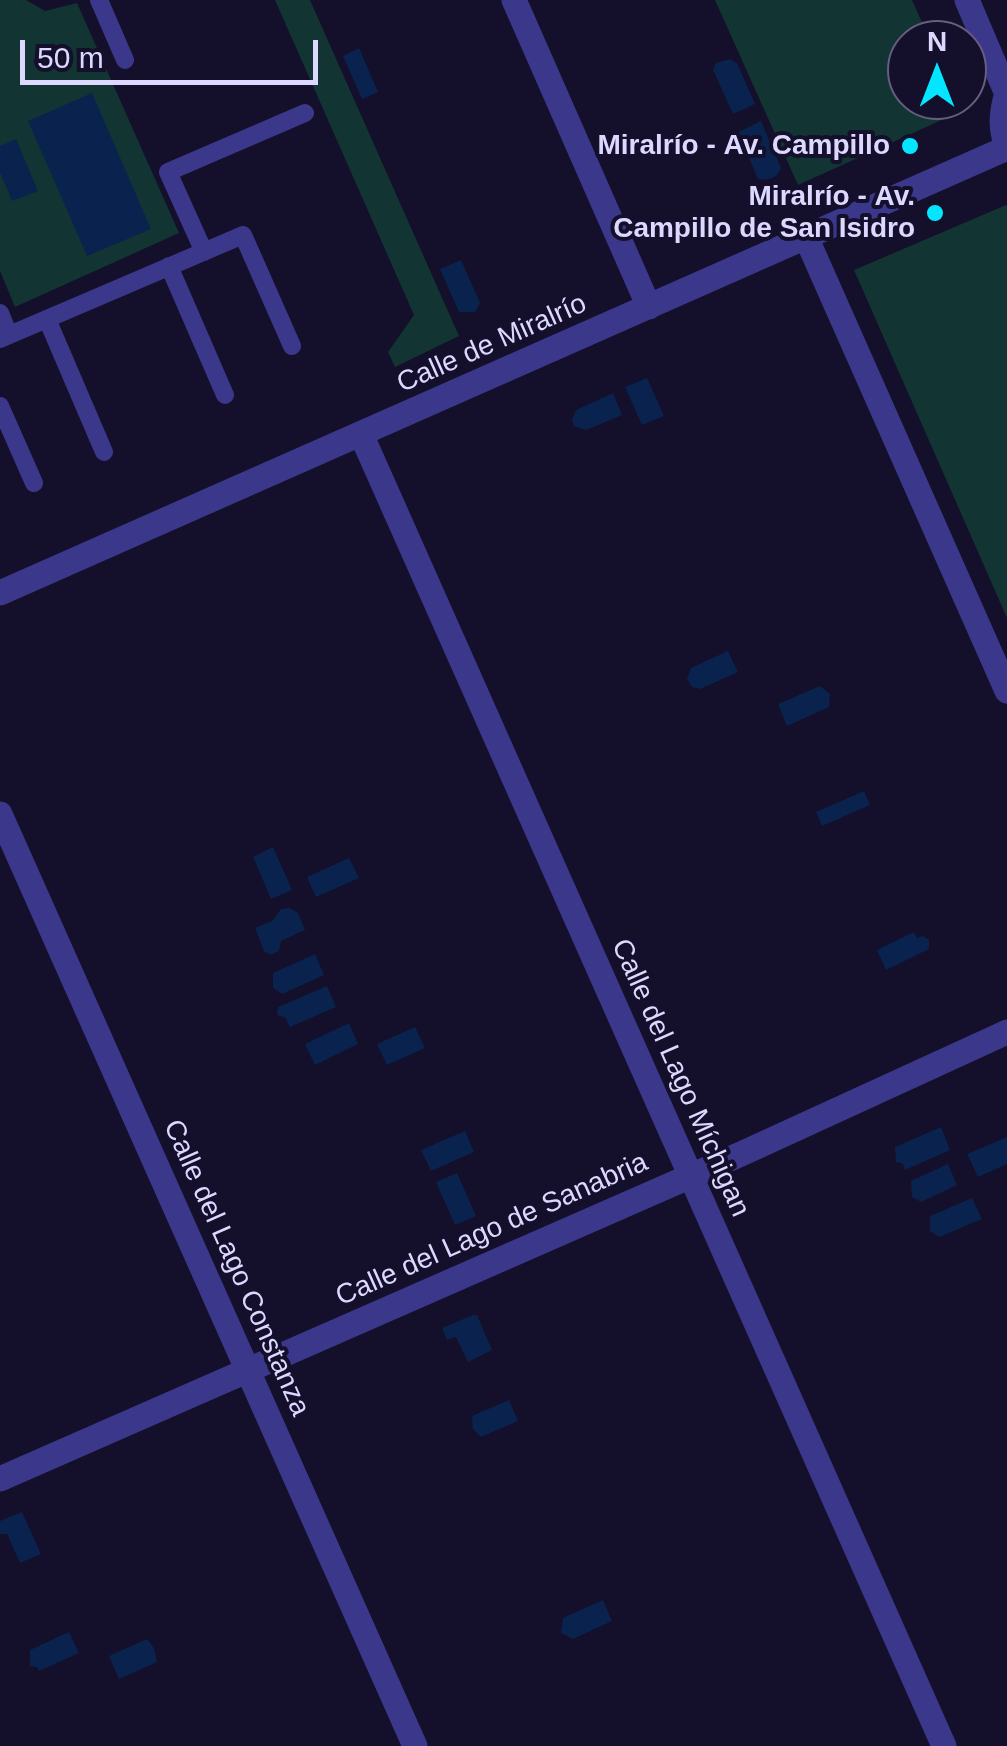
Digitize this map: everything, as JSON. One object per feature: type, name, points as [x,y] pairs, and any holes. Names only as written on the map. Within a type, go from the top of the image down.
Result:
[{"type":"street","points":[[514,0],[649,307]]},
{"type":"street","points":[[967,0],[1007,94],[1002,112],[1007,147]]},
{"type":"street","name":"Calle de Miralrío","points":[[0,593],[1007,147]]},
{"type":"street","points":[[806,237],[1007,691]]},
{"type":"street","name":"Calle del Lago Míchigan","points":[[361,434],[944,1746]]},
{"type":"street","name":"Calle del Lago Constanza","points":[[0,814],[414,1746]]},
{"type":"street","name":"Calle del Lago de Sanabria","points":[[0,1479],[690,1176],[1007,1032]]},
{"type":"lane","points":[[98,0],[125,60]]},
{"type":"lane","points":[[204,252],[168,172],[305,113]]},
{"type":"lane","points":[[0,313],[5,337],[243,235],[292,346]]},
{"type":"lane","points":[[169,266],[225,395]]},
{"type":"lane","points":[[47,319],[104,452]]},
{"type":"lane","points":[[0,406],[34,483]]},
{"type":"green space","points":[[0,0],[26,0],[45,11],[77,3],[179,233],[15,307],[0,271]]},
{"type":"green space","points":[[275,0],[310,0],[459,336],[395,367],[388,352],[414,315]]},
{"type":"green space","points":[[715,0],[912,0],[921,20],[887,20],[887,120],[942,120],[798,185]]},
{"type":"green space","points":[[1007,207],[1007,618],[854,270]]},
{"type":"water","points":[[359,48],[378,92],[362,99],[343,56]]},
{"type":"water","points":[[730,59],[737,63],[755,104],[733,114],[713,70],[716,63]]},
{"type":"water","points":[[92,93],[151,229],[87,256],[28,121]]},
{"type":"water","points":[[761,121],[781,168],[766,180],[758,179],[738,132]]},
{"type":"water","points":[[16,139],[38,191],[12,201],[0,172],[0,146]]},
{"type":"water","points":[[461,260],[480,303],[475,312],[459,312],[440,269]]},
{"type":"water","points":[[647,378],[664,416],[642,425],[625,387]]},
{"type":"water","points":[[613,393],[622,415],[586,430],[574,426],[576,410]]},
{"type":"water","points":[[728,651],[738,672],[700,689],[692,687],[687,679],[691,668]]},
{"type":"water","points":[[820,686],[830,694],[829,707],[787,726],[778,704]]},
{"type":"water","points":[[864,791],[870,805],[822,826],[816,812]]},
{"type":"water","points":[[273,847],[292,890],[271,899],[253,857]]},
{"type":"water","points":[[349,858],[359,878],[316,897],[307,877]]},
{"type":"water","points":[[290,908],[298,913],[305,930],[281,941],[279,951],[270,955],[264,951],[255,928],[272,921],[281,909]]},
{"type":"water","points":[[914,932],[917,938],[929,940],[929,949],[886,970],[877,950]]},
{"type":"water","points":[[315,954],[324,975],[282,994],[273,988],[273,973]]},
{"type":"water","points":[[327,986],[336,1007],[290,1027],[285,1017],[277,1015],[278,1007]]},
{"type":"water","points":[[349,1023],[358,1044],[315,1065],[305,1044]]},
{"type":"water","points":[[415,1027],[425,1048],[387,1065],[377,1044]]},
{"type":"water","points":[[941,1127],[950,1150],[905,1170],[903,1164],[896,1162],[895,1147]]},
{"type":"water","points":[[465,1131],[474,1152],[431,1171],[421,1150]]},
{"type":"water","points":[[1007,1137],[1007,1164],[978,1177],[967,1154]]},
{"type":"water","points":[[948,1164],[957,1185],[921,1202],[912,1197],[911,1181]]},
{"type":"water","points":[[457,1173],[476,1216],[455,1225],[436,1182]]},
{"type":"water","points":[[972,1198],[982,1219],[939,1237],[930,1231],[930,1216]]},
{"type":"water","points":[[477,1315],[492,1350],[468,1362],[456,1337],[447,1340],[442,1328]]},
{"type":"water","points":[[509,1400],[518,1421],[481,1437],[473,1427],[472,1416]]},
{"type":"water","points":[[22,1512],[41,1554],[20,1563],[7,1534],[0,1534],[0,1521]]},
{"type":"water","points":[[603,1600],[612,1621],[573,1639],[561,1633],[563,1618]]},
{"type":"water","points":[[69,1632],[79,1653],[39,1671],[30,1666],[30,1650]]},
{"type":"water","points":[[147,1639],[157,1662],[119,1679],[109,1656]]},
{"type":"place","name":"Miralrío - Av. Campillo","points":[[910,146]]},
{"type":"place","name":"Miralrío - Av. Campillo de San Isidro","points":[[935,213]]}]
